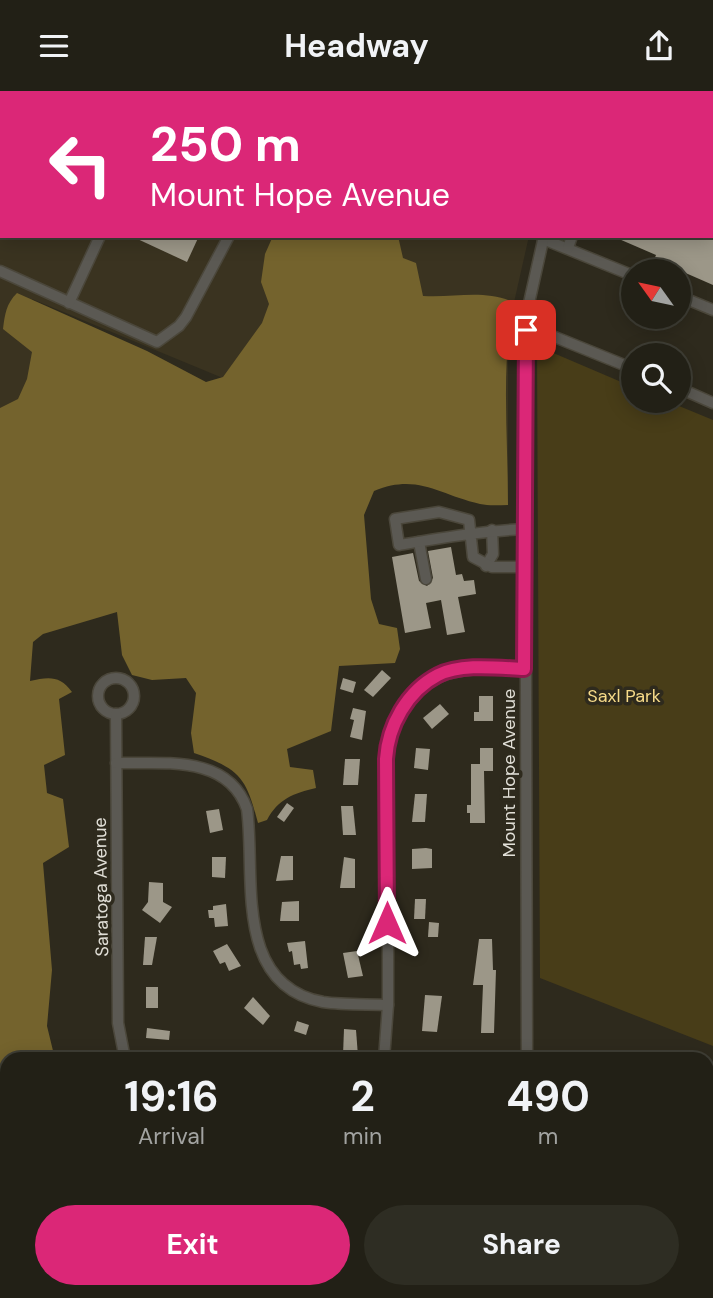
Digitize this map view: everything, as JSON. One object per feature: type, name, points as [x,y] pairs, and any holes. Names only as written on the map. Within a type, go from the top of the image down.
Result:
[{"type":"street","points":[[69,303],[99,238]]},
{"type":"street","points":[[0,271],[157,342],[172,333],[186,317],[228,238]]},
{"type":"street","points":[[543,238],[621,271]]},
{"type":"street","name":"Mount Hope Avenue","points":[[527,1052],[524,669],[526,330],[543,238]]},
{"type":"street","points":[[568,249],[571,238]]},
{"type":"street","points":[[691,301],[713,310]]},
{"type":"street","points":[[526,330],[540,331],[621,364]]},
{"type":"street","points":[[691,393],[713,403]]},
{"type":"street","points":[[525,529],[492,530],[470,533],[399,545],[395,519],[439,512],[469,520],[470,533],[473,557],[486,566],[525,567]]},
{"type":"street","points":[[486,566],[493,554],[492,530]]},
{"type":"street","points":[[419,542],[426,579]]},
{"type":"street","points":[[385,1052],[388,1005],[387,740],[406,703],[439,674],[478,668],[524,669]]},
{"type":"street","name":"Saratoga Avenue","points":[[116,714],[118,1023],[124,1052]]},
{"type":"street","points":[[116,763],[188,764],[214,770],[226,779],[244,801],[247,809],[253,928],[268,966],[294,990],[323,1002],[388,1005]]},
{"type":"shaded area","points":[[0,238],[529,238],[508,329],[508,496],[32,299],[78,522],[0,490]]},
{"type":"shaded area","points":[[272,238],[398,238],[403,258],[416,263],[423,296],[480,295],[513,302],[506,378],[508,505],[480,504],[416,485],[403,484],[374,491],[364,515],[371,599],[379,624],[397,628],[400,649],[395,663],[339,666],[331,731],[287,749],[290,767],[313,770],[316,788],[287,798],[267,820],[258,823],[245,785],[239,777],[222,764],[194,753],[191,733],[196,693],[186,678],[152,680],[132,675],[122,655],[117,612],[43,634],[33,642],[30,681],[58,680],[72,692],[59,699],[65,755],[44,765],[47,793],[63,799],[69,847],[43,863],[52,970],[47,1026],[53,1052],[0,1052],[0,408],[18,399],[27,379],[32,352],[3,329],[5,314],[10,301],[17,293],[147,351],[206,382],[223,377],[262,323],[269,304],[261,282],[265,254]]},
{"type":"green space","name":"Saxl Park","points":[[537,346],[621,382],[621,413],[691,411],[713,420],[713,1046],[540,978]]},
{"type":"building","points":[[135,238],[198,238],[187,262]]},
{"type":"building","points":[[617,238],[713,238],[713,285],[691,275],[691,259],[654,259],[656,255]]},
{"type":"building","points":[[451,547],[456,575],[462,574],[464,581],[474,580],[476,594],[458,597],[465,632],[447,635],[441,600],[426,603],[431,628],[405,633],[392,557],[413,553],[419,581],[427,586],[433,578],[428,551]]},
{"type":"building","points":[[382,670],[391,678],[373,697],[364,690]]},
{"type":"building","points":[[343,678],[356,682],[353,693],[340,689]]},
{"type":"building","points":[[479,696],[493,696],[493,721],[474,721],[474,712],[479,712]]},
{"type":"building","points":[[440,704],[449,714],[432,729],[423,718]]},
{"type":"building","points":[[353,708],[366,711],[362,740],[350,737],[354,720],[350,719]]},
{"type":"building","points":[[416,748],[430,749],[428,770],[414,768]]},
{"type":"building","points":[[480,748],[493,748],[493,771],[484,771],[485,823],[470,823],[467,805],[471,805],[471,764],[480,764]]},
{"type":"building","points":[[345,759],[360,759],[358,785],[343,785]]},
{"type":"building","points":[[415,794],[427,794],[425,822],[412,822]]},
{"type":"building","points":[[287,803],[294,808],[284,822],[277,817]]},
{"type":"building","points":[[341,806],[353,806],[356,835],[343,835]]},
{"type":"building","points":[[219,809],[223,830],[210,833],[206,811]]},
{"type":"building","points":[[412,849],[432,849],[432,868],[412,869]]},
{"type":"building","points":[[281,856],[293,856],[293,880],[276,881]]},
{"type":"building","points":[[212,857],[226,857],[225,878],[212,877]]},
{"type":"building","points":[[344,857],[355,859],[355,888],[340,888]]},
{"type":"building","points":[[149,882],[163,883],[163,902],[172,907],[160,923],[142,910],[148,902]]},
{"type":"building","points":[[415,899],[426,899],[425,919],[414,919]]},
{"type":"building","points":[[299,901],[299,921],[280,921],[282,902]]},
{"type":"building","points":[[226,904],[228,926],[215,927],[214,918],[209,918],[208,910],[213,910],[213,906]]},
{"type":"building","points":[[429,922],[439,923],[438,937],[428,937]]},
{"type":"building","points":[[145,937],[157,937],[152,965],[143,965]]},
{"type":"building","points":[[479,939],[492,939],[493,970],[496,970],[494,1033],[481,1033],[483,985],[473,985]]},
{"type":"building","points":[[305,941],[308,968],[301,969],[300,964],[294,965],[292,951],[289,952],[287,943]]},
{"type":"building","points":[[227,944],[241,966],[229,971],[225,962],[220,964],[213,951]]},
{"type":"building","points":[[357,951],[363,976],[348,978],[343,953]]},
{"type":"building","points":[[146,987],[158,987],[158,1008],[146,1008]]},
{"type":"building","points":[[425,995],[442,996],[437,1032],[422,1031]]},
{"type":"building","points":[[253,997],[270,1016],[263,1025],[244,1008]]},
{"type":"building","points":[[297,1021],[309,1025],[306,1035],[294,1031]]},
{"type":"building","points":[[147,1028],[170,1031],[169,1040],[146,1038]]},
{"type":"building","points":[[344,1029],[356,1030],[358,1052],[343,1052]]},
{"type":"route","points":[[387,923],[386,759],[387,740],[396,721],[406,703],[439,674],[478,668],[524,669],[526,330]]}]
